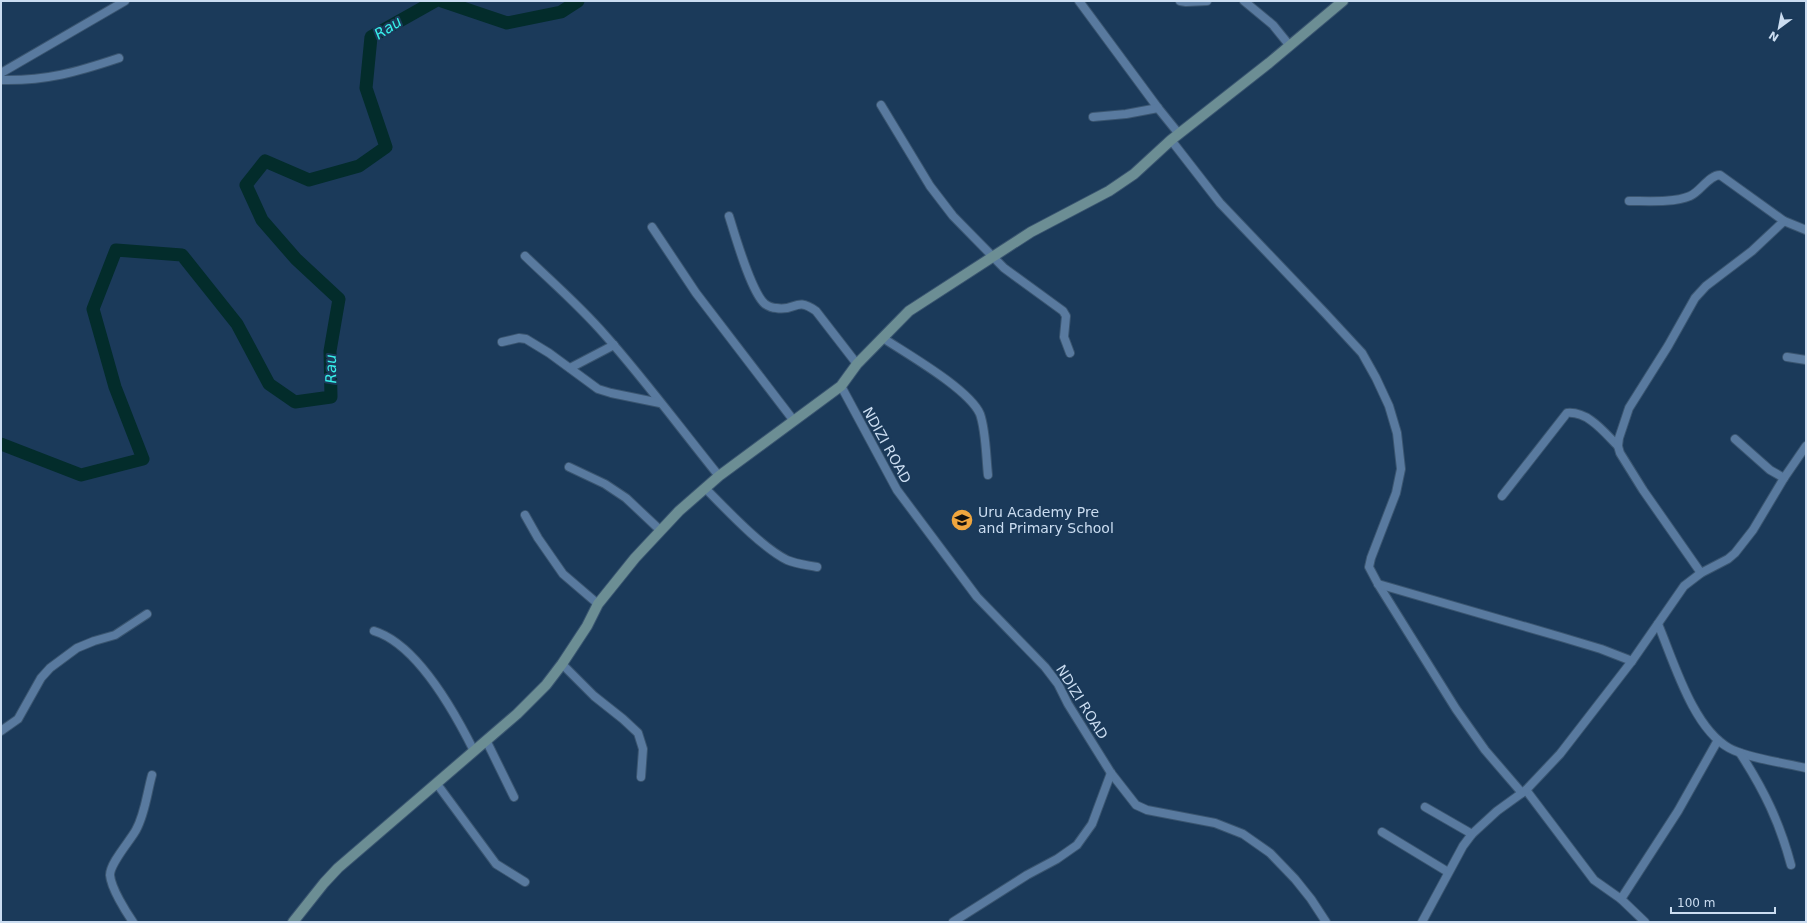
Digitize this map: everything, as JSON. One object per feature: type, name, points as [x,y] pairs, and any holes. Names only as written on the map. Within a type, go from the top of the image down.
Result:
[{"type":"street","points":[[1,73],[125,1]]},
{"type":"street","points":[[1079,1],[1158,108],[1175,137],[1220,203],[1362,353],[1389,406],[1397,433],[1401,469],[1396,493],[1371,558],[1369,567],[1378,584],[1456,709],[1485,750],[1524,791],[1594,880],[1621,899],[1645,922]]},
{"type":"street","points":[[1180,1],[1207,1]]},
{"type":"street","points":[[1244,1],[1266,18],[1290,46]]},
{"type":"street","points":[[293,922],[338,868],[437,784],[534,697],[562,664],[587,626],[598,604],[660,530],[705,488],[841,386],[857,364],[909,311],[1031,232],[1109,191],[1134,174],[1175,137],[1290,46],[1343,1]]},
{"type":"street","points":[[1,80],[50,78],[83,70],[120,58]]},
{"type":"street","points":[[881,105],[930,186],[953,216],[993,258],[1019,280],[1062,311],[1066,316],[1064,337],[1070,353]]},
{"type":"street","points":[[1093,117],[1126,114],[1158,108]]},
{"type":"street","points":[[1629,201],[1681,199],[1692,196],[1714,176],[1720,175],[1784,221],[1806,230]]},
{"type":"street","points":[[729,216],[742,257],[755,288],[766,304],[779,309],[784,309],[798,304],[808,305],[816,311],[857,364]]},
{"type":"street","points":[[1618,446],[1629,408],[1668,346],[1695,298],[1706,286],[1752,251],[1784,221]]},
{"type":"street","points":[[652,227],[696,293],[794,421]]},
{"type":"street","points":[[525,256],[614,345],[635,369],[660,403],[719,476]]},
{"type":"street","points":[[502,342],[519,338],[526,340],[570,368],[598,389],[647,402],[660,403]]},
{"type":"street","points":[[883,338],[950,383],[974,405],[980,414],[988,475]]},
{"type":"street","points":[[570,368],[614,345]]},
{"type":"street","points":[[1787,357],[1806,360]]},
{"type":"street","name":"NDIZI ROAD","points":[[841,386],[888,476],[902,497],[977,597],[1058,684],[1068,704],[1111,773],[1136,804],[1147,810],[1215,823],[1243,834],[1270,853],[1295,879],[1311,899],[1326,922]]},
{"type":"street","points":[[1502,496],[1567,413],[1576,412],[1586,416],[1618,446],[1620,453],[1643,490],[1701,573]]},
{"type":"street","points":[[1735,439],[1770,470],[1784,478]]},
{"type":"street","points":[[1422,922],[1448,872],[1463,846],[1472,834],[1497,811],[1524,791],[1560,754],[1632,661],[1684,586],[1701,573],[1728,559],[1734,553],[1753,530],[1784,478],[1806,446]]},
{"type":"street","points":[[568,467],[605,484],[626,498],[660,530]]},
{"type":"street","points":[[705,488],[751,532],[778,554],[796,563],[817,567]]},
{"type":"street","points":[[525,515],[538,538],[563,574],[598,604]]},
{"type":"street","points":[[1378,584],[1567,639],[1632,661]]},
{"type":"street","points":[[1,731],[18,719],[41,678],[50,668],[77,648],[115,635],[147,614]]},
{"type":"street","points":[[1658,624],[1698,717],[1718,740],[1740,753],[1806,768]]},
{"type":"street","points":[[374,631],[389,638],[410,654],[444,698],[474,751]]},
{"type":"street","points":[[562,664],[594,696],[623,718],[638,733],[643,749],[641,777]]},
{"type":"street","points":[[486,740],[514,797]]},
{"type":"street","points":[[1621,899],[1678,811],[1718,740]]},
{"type":"street","points":[[1740,753],[1769,801],[1778,822],[1791,865]]},
{"type":"street","points":[[953,922],[1027,875],[1057,859],[1076,845],[1092,824],[1111,773]]},
{"type":"street","points":[[133,922],[119,898],[110,875],[112,867],[141,819],[152,775]]},
{"type":"street","points":[[437,784],[496,864],[525,882]]},
{"type":"street","points":[[1425,807],[1472,834]]},
{"type":"street","points":[[1382,832],[1448,872]]},
{"type":"waterway","name":"Rau","points":[[1,444],[81,475],[143,459],[115,387],[93,309],[116,250],[182,255],[237,324],[269,384],[295,402],[331,397],[330,351],[339,299],[296,259],[262,220],[246,185],[265,161],[309,180],[359,166],[386,147],[366,88],[371,37],[435,1]]},
{"type":"waterway","name":"Rau","points":[[442,1],[507,23],[561,12],[578,1]]},
{"type":"place","name":"Uru Academy Pre and Primary School","points":[[962,520]]}]
